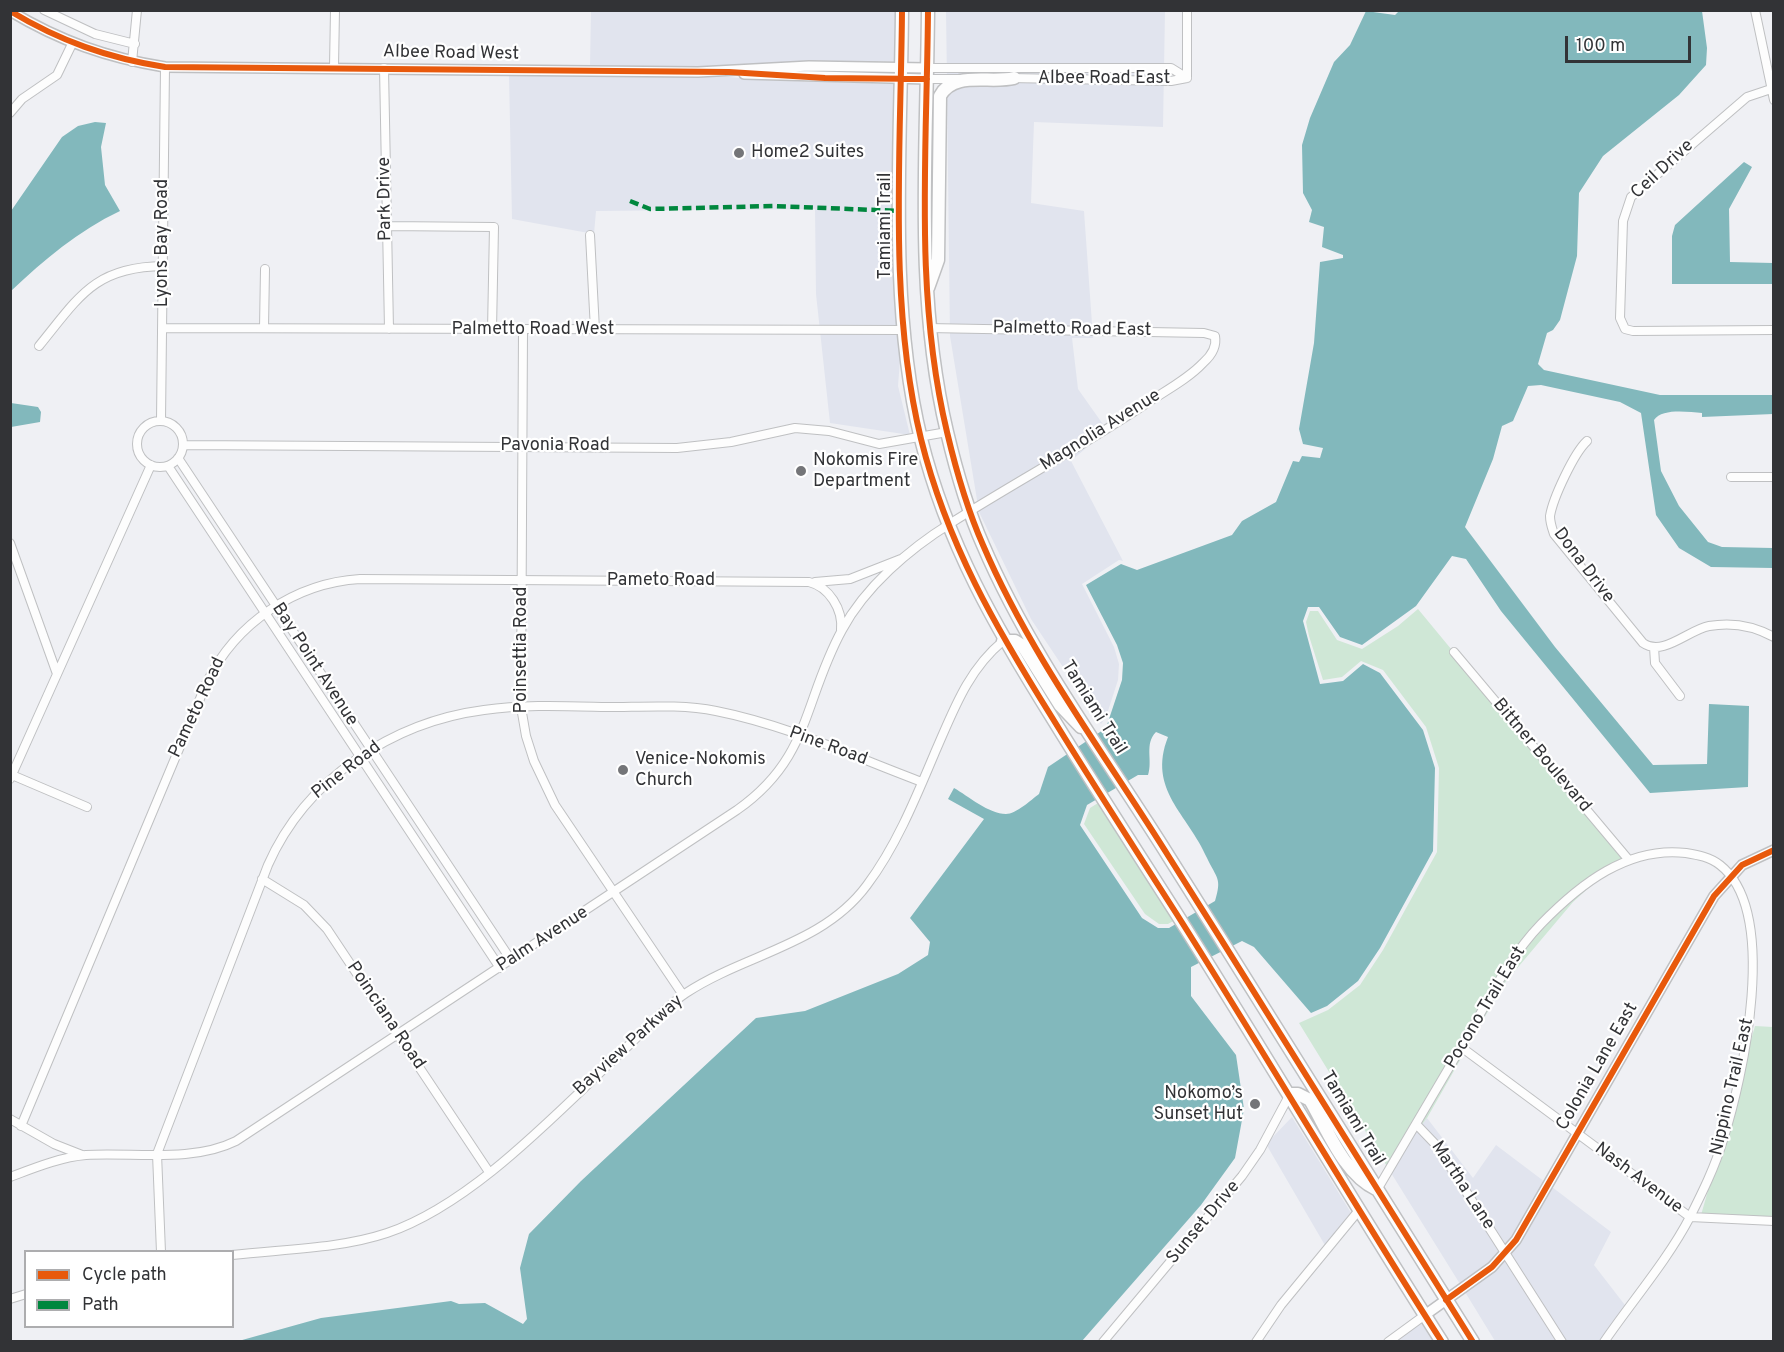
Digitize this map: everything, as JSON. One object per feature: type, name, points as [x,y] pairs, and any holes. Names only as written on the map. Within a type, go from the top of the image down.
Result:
[{"type":"main road","name":"Tamiami Trail","points":[[902,10],[901,278],[904,330],[910,386],[921,438],[948,525],[974,586],[1003,641],[1290,1094],[1442,1341]]},
{"type":"main road","name":"Tamiami Trail","points":[[928,10],[926,295],[928,328],[947,432],[969,512],[1009,601],[1473,1341]]},
{"type":"main road","points":[[926,295],[938,260],[940,96],[947,86],[959,81],[1014,78]]},
{"type":"main road","points":[[1003,641],[1015,641],[1023,646],[1066,713],[1091,735]]},
{"type":"main road","points":[[1290,1094],[1299,1094],[1310,1100],[1351,1168],[1361,1181],[1377,1190]]},
{"type":"street","points":[[44,10],[95,34],[135,44]]},
{"type":"street","points":[[132,62],[137,10]]},
{"type":"street","points":[[334,67],[336,10]]},
{"type":"street","points":[[1187,10],[1187,78]]},
{"type":"street","points":[[1755,10],[1773,100]]},
{"type":"street","name":"Albee Road West","points":[[13,11],[72,44],[132,62],[165,67],[729,72],[765,67],[901,73]]},
{"type":"street","points":[[10,113],[22,99],[57,75],[72,44]]},
{"type":"street","name":"Lyons Bay Road","points":[[161,420],[165,67]]},
{"type":"street","name":"Park Drive","points":[[384,68],[389,329]]},
{"type":"street","name":"Albee Road East","points":[[927,74],[1171,68],[1187,78]]},
{"type":"street","name":"Albee Road East","points":[[901,73],[1170,81],[1187,78]]},
{"type":"street","name":"Ceil Drive","points":[[1771,89],[1747,97],[1631,197],[1623,221],[1620,318],[1625,329],[1634,331],[1773,330]]},
{"type":"street","points":[[386,226],[494,227],[492,330]]},
{"type":"street","points":[[590,235],[595,330]]},
{"type":"street","points":[[39,346],[75,302],[103,278],[125,269],[163,266]]},
{"type":"street","points":[[264,328],[265,269]]},
{"type":"street","name":"Palmetto Road West","points":[[162,328],[904,330]]},
{"type":"street","name":"Palmetto Road East","points":[[928,328],[1204,333],[1215,336]]},
{"type":"street","name":"Poinsettia Road","points":[[523,330],[521,707],[526,736],[541,780],[683,995]]},
{"type":"street","name":"Magnolia Avenue","points":[[948,525],[1106,430],[1195,370],[1214,348],[1215,336]]},
{"type":"street","points":[[161,420],[175,425],[183,437],[184,445],[178,459],[168,466],[151,465],[140,456],[137,442],[142,429],[154,421],[161,420]]},
{"type":"street","name":"Pavonia Road","points":[[184,445],[693,447],[801,428],[829,431],[879,444],[947,432]]},
{"type":"street","name":"Dona Drive","points":[[1587,441],[1579,449],[1551,513],[1551,526],[1554,534],[1642,643],[1654,647]]},
{"type":"street","name":"Bay Point Avenue","points":[[178,459],[511,960]]},
{"type":"street","points":[[87,807],[11,777],[151,465]]},
{"type":"street","name":"Bay Point Avenue","points":[[168,466],[500,968]]},
{"type":"street","points":[[1731,477],[1773,477]]},
{"type":"street","name":"Palm Avenue","points":[[10,1177],[83,1155],[197,1151],[228,1144],[614,893],[761,792],[786,763],[801,736],[841,631],[872,589],[905,557],[948,525]]},
{"type":"street","points":[[10,543],[57,674]]},
{"type":"street","name":"Pameto Road","points":[[21,1126],[207,682],[234,639],[265,613],[313,589],[347,580],[808,582],[850,579],[905,557]]},
{"type":"street","points":[[808,582],[819,585],[828,593],[839,612],[841,631]]},
{"type":"street","points":[[1680,696],[1655,663],[1654,647],[1668,645],[1698,629],[1716,625],[1747,627],[1773,637]]},
{"type":"street","name":"Bayview Parkway","points":[[234,1255],[353,1241],[384,1234],[429,1213],[489,1172],[683,995],[817,930],[840,914],[860,895],[876,872],[922,782],[968,680],[985,657],[1003,641]]},
{"type":"street","name":"Bittner Boulevard","points":[[1454,652],[1628,859]]},
{"type":"street","name":"Pine Road","points":[[161,1250],[157,1154],[262,879],[280,840],[295,817],[325,784],[369,749],[442,718],[483,710],[521,707],[713,711],[801,736],[922,782]]},
{"type":"street","name":"Colonia Lane East","points":[[1425,1315],[1506,1254],[1526,1226],[1576,1133],[1708,905],[1730,876],[1748,862],[1773,850]]},
{"type":"street","name":"Pocono Trail East","points":[[1377,1190],[1508,968],[1533,933],[1586,885],[1628,859],[1652,853],[1684,853],[1714,860],[1730,876]]},
{"type":"street","name":"Nippino Trail East","points":[[1604,1341],[1690,1217],[1723,1142],[1740,1076],[1752,1012],[1753,970],[1748,921],[1741,893],[1730,876]]},
{"type":"street","name":"Poinciana Road","points":[[262,879],[304,905],[320,921],[489,1172]]},
{"type":"street","name":"Nash Avenue","points":[[1461,1047],[1690,1217],[1773,1221]]},
{"type":"street","name":"Sunset Drive","points":[[1103,1341],[1242,1176],[1260,1150],[1290,1094]]},
{"type":"street","points":[[10,1119],[83,1155]]},
{"type":"street","name":"Martha Lane","points":[[1416,1124],[1437,1146],[1562,1341]]},
{"type":"street","points":[[1256,1341],[1281,1305],[1360,1209]]},
{"type":"street","points":[[1388,1341],[1425,1315]]},
{"type":"shaded area","points":[[591,11],[897,11],[897,62],[808,61],[698,67],[590,66]]},
{"type":"shaded area","points":[[946,11],[1165,11],[1163,127],[1034,122],[1031,203],[1084,211],[1093,338],[1072,338],[1078,389],[1107,430],[1071,461],[1123,561],[1119,560],[1082,584],[1114,647],[1119,664],[1118,680],[1106,717],[1101,724],[1031,619],[979,512],[950,336],[947,93],[959,86],[1001,86],[1019,82],[1017,73],[947,81]]},
{"type":"shaded area","points":[[509,75],[729,77],[897,84],[901,347],[898,386],[910,435],[830,423],[816,294],[815,209],[596,211],[594,234],[512,219]]},
{"type":"shaded area","points":[[1292,1117],[1356,1221],[1326,1247],[1266,1144]]},
{"type":"shaded area","points":[[1427,1118],[1473,1178],[1496,1145],[1545,1182],[1513,1237],[1490,1263],[1460,1284],[1388,1168]]},
{"type":"shaded area","points":[[1552,1187],[1611,1232],[1594,1265],[1628,1309],[1606,1341],[1495,1341],[1465,1292],[1509,1257],[1529,1229]]},
{"type":"shaded area","points":[[1418,1319],[1434,1341],[1395,1341]]},
{"type":"green space","points":[[1418,609],[1623,857],[1573,902],[1503,985],[1427,1118],[1388,1168],[1299,1023],[1328,1010],[1360,985],[1383,950],[1437,852],[1439,768],[1426,727],[1383,670],[1361,661],[1342,677],[1323,680],[1306,622],[1310,611],[1318,611],[1337,640],[1362,649],[1398,626]]},
{"type":"green space","points":[[1098,803],[1175,920],[1168,924],[1159,924],[1145,914],[1084,824],[1090,808]]},
{"type":"green space","points":[[1755,1026],[1773,1027],[1773,1217],[1701,1215]]},
{"type":"water","points":[[1400,10],[1702,11],[1707,48],[1706,65],[1679,95],[1603,156],[1579,193],[1577,256],[1560,320],[1553,330],[1547,333],[1538,364],[1544,370],[1660,395],[1773,395],[1773,414],[1702,417],[1702,413],[1669,412],[1654,420],[1661,471],[1679,506],[1708,542],[1722,547],[1773,548],[1773,568],[1711,567],[1679,548],[1656,515],[1641,413],[1620,402],[1541,385],[1528,386],[1513,421],[1502,426],[1493,459],[1465,527],[1555,647],[1653,765],[1707,764],[1709,704],[1749,706],[1748,787],[1650,793],[1501,611],[1466,559],[1452,556],[1416,606],[1362,645],[1340,637],[1319,607],[1308,607],[1303,621],[1320,684],[1343,681],[1363,664],[1380,673],[1423,730],[1435,768],[1433,851],[1380,948],[1358,981],[1327,1006],[1311,1013],[1254,947],[1242,941],[1191,967],[1191,996],[1236,1055],[1244,1109],[1235,1158],[1201,1205],[1082,1341],[235,1342],[321,1318],[451,1301],[459,1304],[485,1303],[523,1324],[527,1319],[520,1268],[529,1234],[581,1181],[756,1018],[805,1011],[898,974],[928,955],[930,942],[910,918],[984,819],[948,799],[954,788],[993,811],[1006,814],[1014,812],[1039,794],[1048,767],[1106,728],[1122,680],[1123,663],[1117,645],[1086,585],[1121,564],[1137,570],[1232,535],[1242,521],[1276,502],[1293,461],[1299,462],[1302,456],[1320,458],[1323,448],[1303,444],[1299,429],[1314,343],[1320,262],[1343,258],[1343,255],[1322,247],[1324,227],[1309,222],[1312,210],[1303,193],[1302,145],[1310,118],[1334,62],[1350,45],[1366,11],[1395,15]],"holes":[[[1156,732],[1168,737],[1163,756],[1166,787],[1216,875],[1218,888],[1215,901],[1169,928],[1158,928],[1142,918],[1080,825],[1087,805],[1138,775],[1148,775],[1152,737]]]},
{"type":"water","points":[[95,122],[106,123],[101,147],[105,185],[120,211],[90,227],[62,246],[11,291],[11,211],[62,137],[78,126]]},
{"type":"water","points":[[1744,162],[1752,167],[1729,209],[1730,262],[1773,263],[1773,284],[1672,284],[1672,236],[1675,225]]},
{"type":"water","points":[[11,403],[38,407],[41,412],[40,422],[11,427]]},
{"type":"marked path","points":[[630,201],[650,209],[773,206],[901,211]]},
{"type":"cycle path","points":[[902,10],[899,226],[904,335],[921,439],[932,477],[959,550],[993,618],[1032,685],[1210,966],[1442,1342]]},
{"type":"cycle path","points":[[928,10],[925,222],[930,328],[947,432],[962,489],[977,531],[1002,586],[1046,665],[1473,1342]]},
{"type":"cycle path","points":[[10,11],[47,31],[85,47],[124,59],[165,67],[729,72],[825,78],[927,79]]},
{"type":"cycle path","points":[[1446,1300],[1492,1267],[1516,1240],[1714,896],[1742,865],[1774,850]]},
{"type":"place","name":"Home2 Suites","points":[[739,153]]},
{"type":"place","name":"Nokomis Fire Department","points":[[801,471]]},
{"type":"place","name":"Venice-Nokomis Church","points":[[623,770]]},
{"type":"place","name":"Nokomo’s Sunset Hut","points":[[1255,1104]]}]
